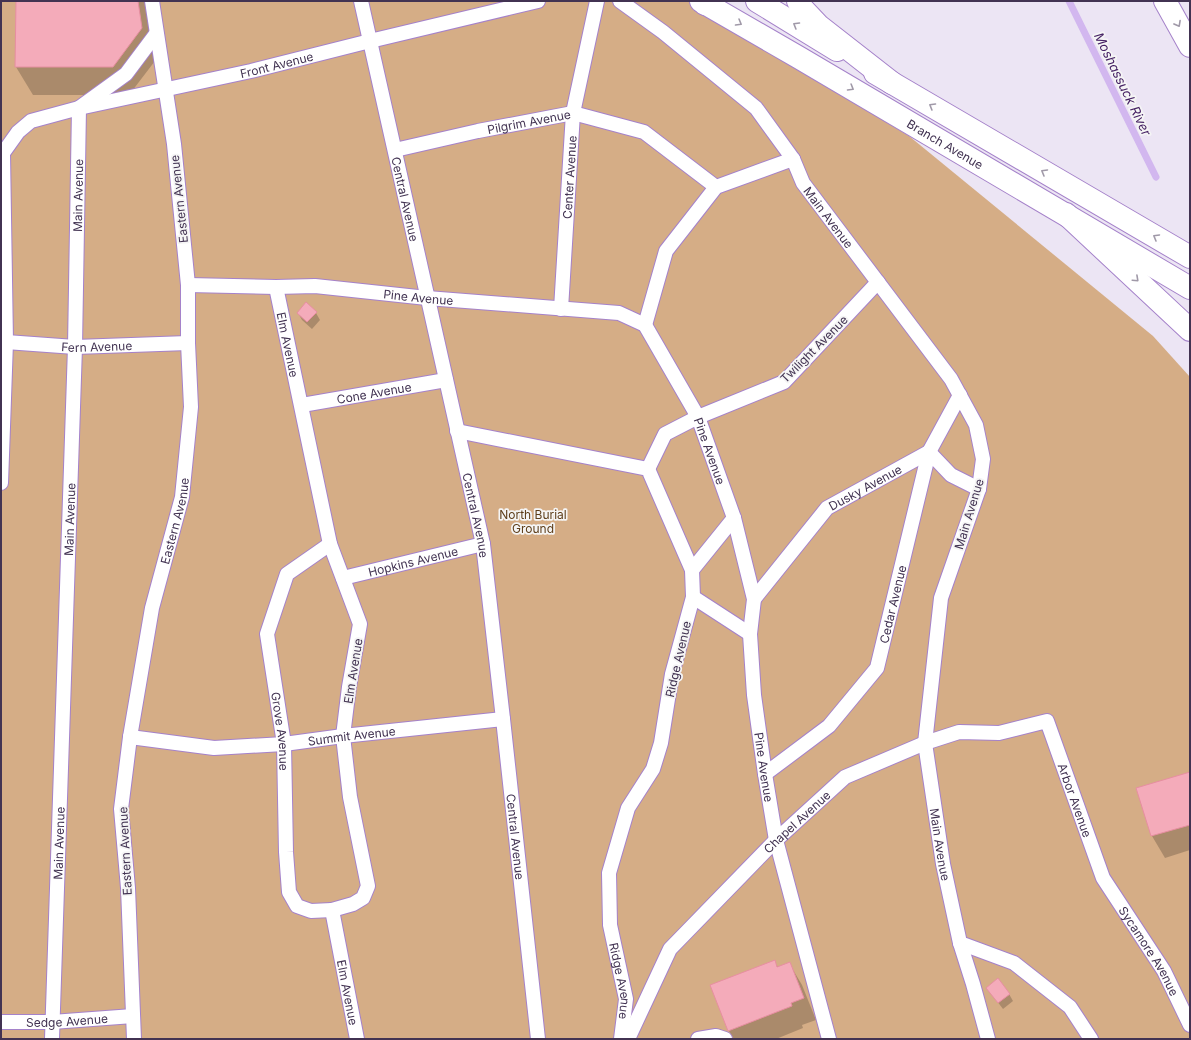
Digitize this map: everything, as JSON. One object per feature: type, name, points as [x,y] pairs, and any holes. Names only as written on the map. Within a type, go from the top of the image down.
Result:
[{"type":"main road","name":"Branch Avenue","points":[[757,1],[892,83],[1190,257]]},
{"type":"main road","points":[[798,1],[802,8],[819,26],[892,83]]},
{"type":"main road","points":[[1165,1],[1190,46]]},
{"type":"main road","name":"Branch Avenue","points":[[703,2],[1190,288]]},
{"type":"main road","points":[[1066,214],[1190,330]]},
{"type":"lane","name":"Eastern Avenue","points":[[134,1039],[128,888],[121,809],[130,737],[152,608],[182,496],[191,407],[188,343],[188,285],[174,144],[152,1]]},
{"type":"lane","name":"Central Avenue","points":[[361,1],[483,544],[538,1039]]},
{"type":"lane","name":"Front Avenue","points":[[1,483],[6,342],[3,153],[18,132],[31,121],[80,108],[251,71],[538,1]]},
{"type":"lane","name":"Center Avenue","points":[[560,309],[572,113],[597,1]]},
{"type":"lane","name":"Main Avenue","points":[[620,1],[663,32],[756,108],[793,160],[803,183],[952,379],[976,425],[983,459],[979,489],[941,598],[925,743],[943,864],[960,943],[988,1039]]},
{"type":"lane","points":[[80,108],[126,74],[156,34]]},
{"type":"lane","name":"Main Avenue","points":[[52,1039],[75,347],[80,108]]},
{"type":"lane","name":"Pilgrim Avenue","points":[[394,150],[478,131],[572,113],[644,132],[716,188]]},
{"type":"lane","points":[[645,325],[666,251],[716,188],[793,160]]},
{"type":"lane","name":"Twilight Avenue","points":[[648,469],[666,434],[698,417],[784,382],[878,282]]},
{"type":"lane","name":"Pine Avenue","points":[[188,285],[276,287],[315,286],[428,298],[619,313],[645,325],[698,417],[734,518],[754,599],[750,634],[754,695],[776,840],[829,1039]]},
{"type":"lane","name":"Elm Avenue","points":[[276,287],[330,544],[360,624],[349,686],[343,736],[350,797],[368,886],[363,898],[353,904],[332,910],[357,1039]]},
{"type":"lane","name":"Fern Avenue","points":[[6,342],[75,347],[188,343]]},
{"type":"lane","name":"Cone Avenue","points":[[302,405],[446,380]]},
{"type":"lane","name":"Cedar Avenue","points":[[765,774],[829,726],[877,668],[929,452],[960,395]]},
{"type":"lane","points":[[458,431],[648,469]]},
{"type":"lane","points":[[929,452],[951,475],[979,489]]},
{"type":"lane","name":"Dusky Avenue","points":[[754,599],[827,508],[929,452]]},
{"type":"lane","name":"Ridge Avenue","points":[[621,1039],[626,999],[610,925],[609,873],[628,808],[653,769],[661,743],[672,674],[693,597],[692,570],[648,469]]},
{"type":"lane","points":[[692,570],[734,518]]},
{"type":"lane","name":"Grove Avenue","points":[[330,544],[287,574],[267,634],[284,744],[286,852],[289,892],[297,906],[311,911],[332,910]]},
{"type":"lane","name":"Hopkins Avenue","points":[[343,578],[483,544]]},
{"type":"lane","points":[[693,597],[750,634]]},
{"type":"lane","name":"Summit Avenue","points":[[130,737],[214,748],[284,744],[343,736],[503,719]]},
{"type":"lane","name":"Chapel Avenue","points":[[628,1039],[670,949],[776,840],[845,777],[925,743],[959,732],[999,733],[1047,722]]},
{"type":"lane","name":"Arbor Avenue","points":[[1047,722],[1103,878]]},
{"type":"lane","name":"Sycamore Avenue","points":[[1103,878],[1164,971],[1190,1025]]},
{"type":"lane","points":[[960,943],[1014,963],[1070,1007],[1091,1039]]},
{"type":"lane","name":"Sedge Avenue","points":[[1,1022],[52,1022],[133,1016]]},
{"type":"lane","points":[[698,1039],[716,1036],[725,1039]]},
{"type":"green space","name":"North Burial Ground","points":[[1,1],[688,1],[909,136],[1153,336],[1190,377],[1190,1039],[1,1039]]},
{"type":"building","points":[[16,1],[138,1],[142,28],[113,67],[15,67]]},
{"type":"building","points":[[306,302],[317,312],[307,322],[297,313]]},
{"type":"building","points":[[1190,772],[1190,825],[1151,836],[1136,788]]},
{"type":"building","points":[[775,960],[777,967],[790,962],[804,998],[791,1003],[792,1006],[728,1031],[710,985]]},
{"type":"building","points":[[998,978],[1010,994],[998,1003],[986,988]]},
{"type":"waterway","name":"Moshassuck River","points":[[1069,1],[1156,177]]}]
